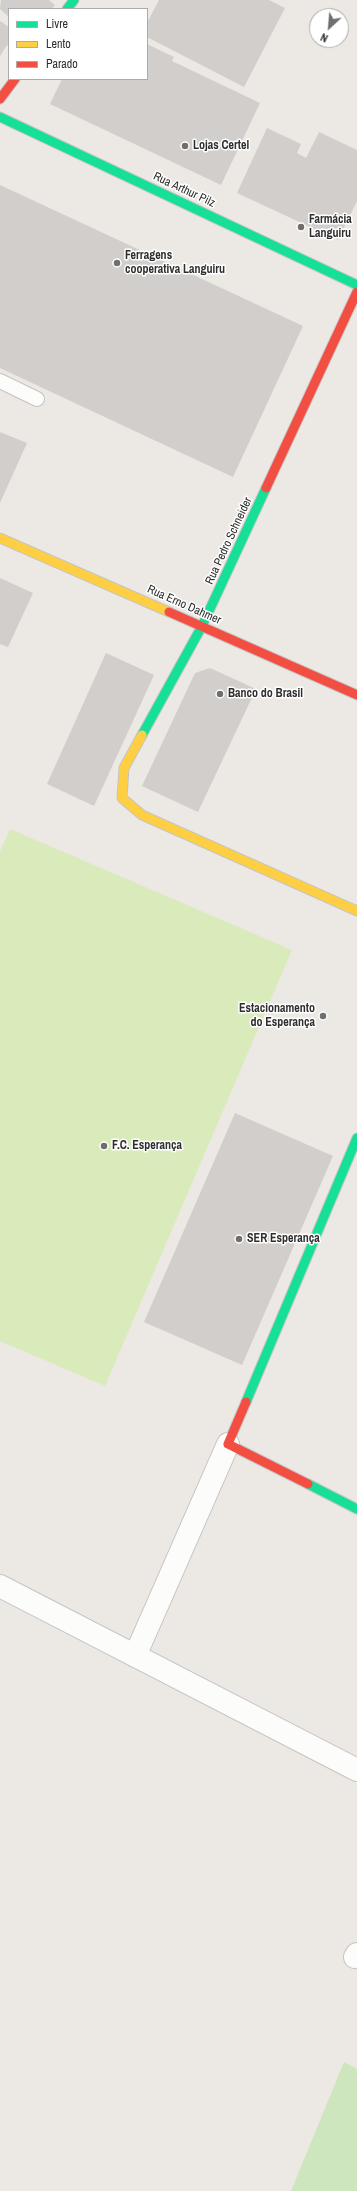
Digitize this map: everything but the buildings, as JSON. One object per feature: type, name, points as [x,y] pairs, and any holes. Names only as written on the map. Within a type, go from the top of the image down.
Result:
[{"type":"main road","points":[[68,8],[74,0]]},
{"type":"main road","points":[[0,99],[14,80]]},
{"type":"main road","name":"Rua Arthur Pilz","points":[[0,117],[357,285]]},
{"type":"main road","name":"Rua Pedro Schneider","points":[[357,292],[202,626],[124,768],[122,798],[142,815],[357,912]]},
{"type":"main road","name":"Rua Erno Dahmer","points":[[0,538],[357,695]]},
{"type":"main road","points":[[357,1138],[228,1444],[357,1508]]},
{"type":"street","points":[[136,1656],[228,1444]]},
{"type":"street","points":[[0,1586],[357,1770]]},
{"type":"lane","points":[[0,381],[37,399]]},
{"type":"green space","name":"F.C. Esperança","points":[[10,829],[292,950],[105,1386],[0,1341],[0,852]]},
{"type":"green space","points":[[344,2062],[357,2069],[357,2191],[291,2191]]},
{"type":"traffic: fast","points":[[68,8],[74,0]]},
{"type":"traffic: fast","points":[[0,117],[357,285]]},
{"type":"traffic: fast","points":[[142,735],[202,626],[266,488]]},
{"type":"traffic: fast","points":[[246,1402],[357,1138]]},
{"type":"traffic: fast","points":[[308,1484],[357,1509]]},
{"type":"traffic: slow","points":[[0,538],[169,612]]},
{"type":"traffic: slow","points":[[142,735],[124,768],[122,798],[142,815],[357,911]]},
{"type":"traffic: jam","points":[[0,99],[14,80]]},
{"type":"traffic: jam","points":[[266,488],[357,292]]},
{"type":"traffic: jam","points":[[169,612],[357,695]]},
{"type":"traffic: jam","points":[[246,1402],[228,1444],[308,1484]]},
{"type":"place","name":"Lojas Certel","points":[[185,146]]},
{"type":"place","name":"Farmácia Languiru","points":[[301,227]]},
{"type":"place","name":"Ferragens cooperativa Languiru","points":[[117,263]]},
{"type":"place","name":"Banco do Brasil","points":[[220,694]]},
{"type":"place","name":"Estacionamento do Esperança","points":[[323,1016]]},
{"type":"place","name":"F.C. Esperança","points":[[104,1146]]},
{"type":"place","name":"SER Esperança","points":[[239,1239]]}]
